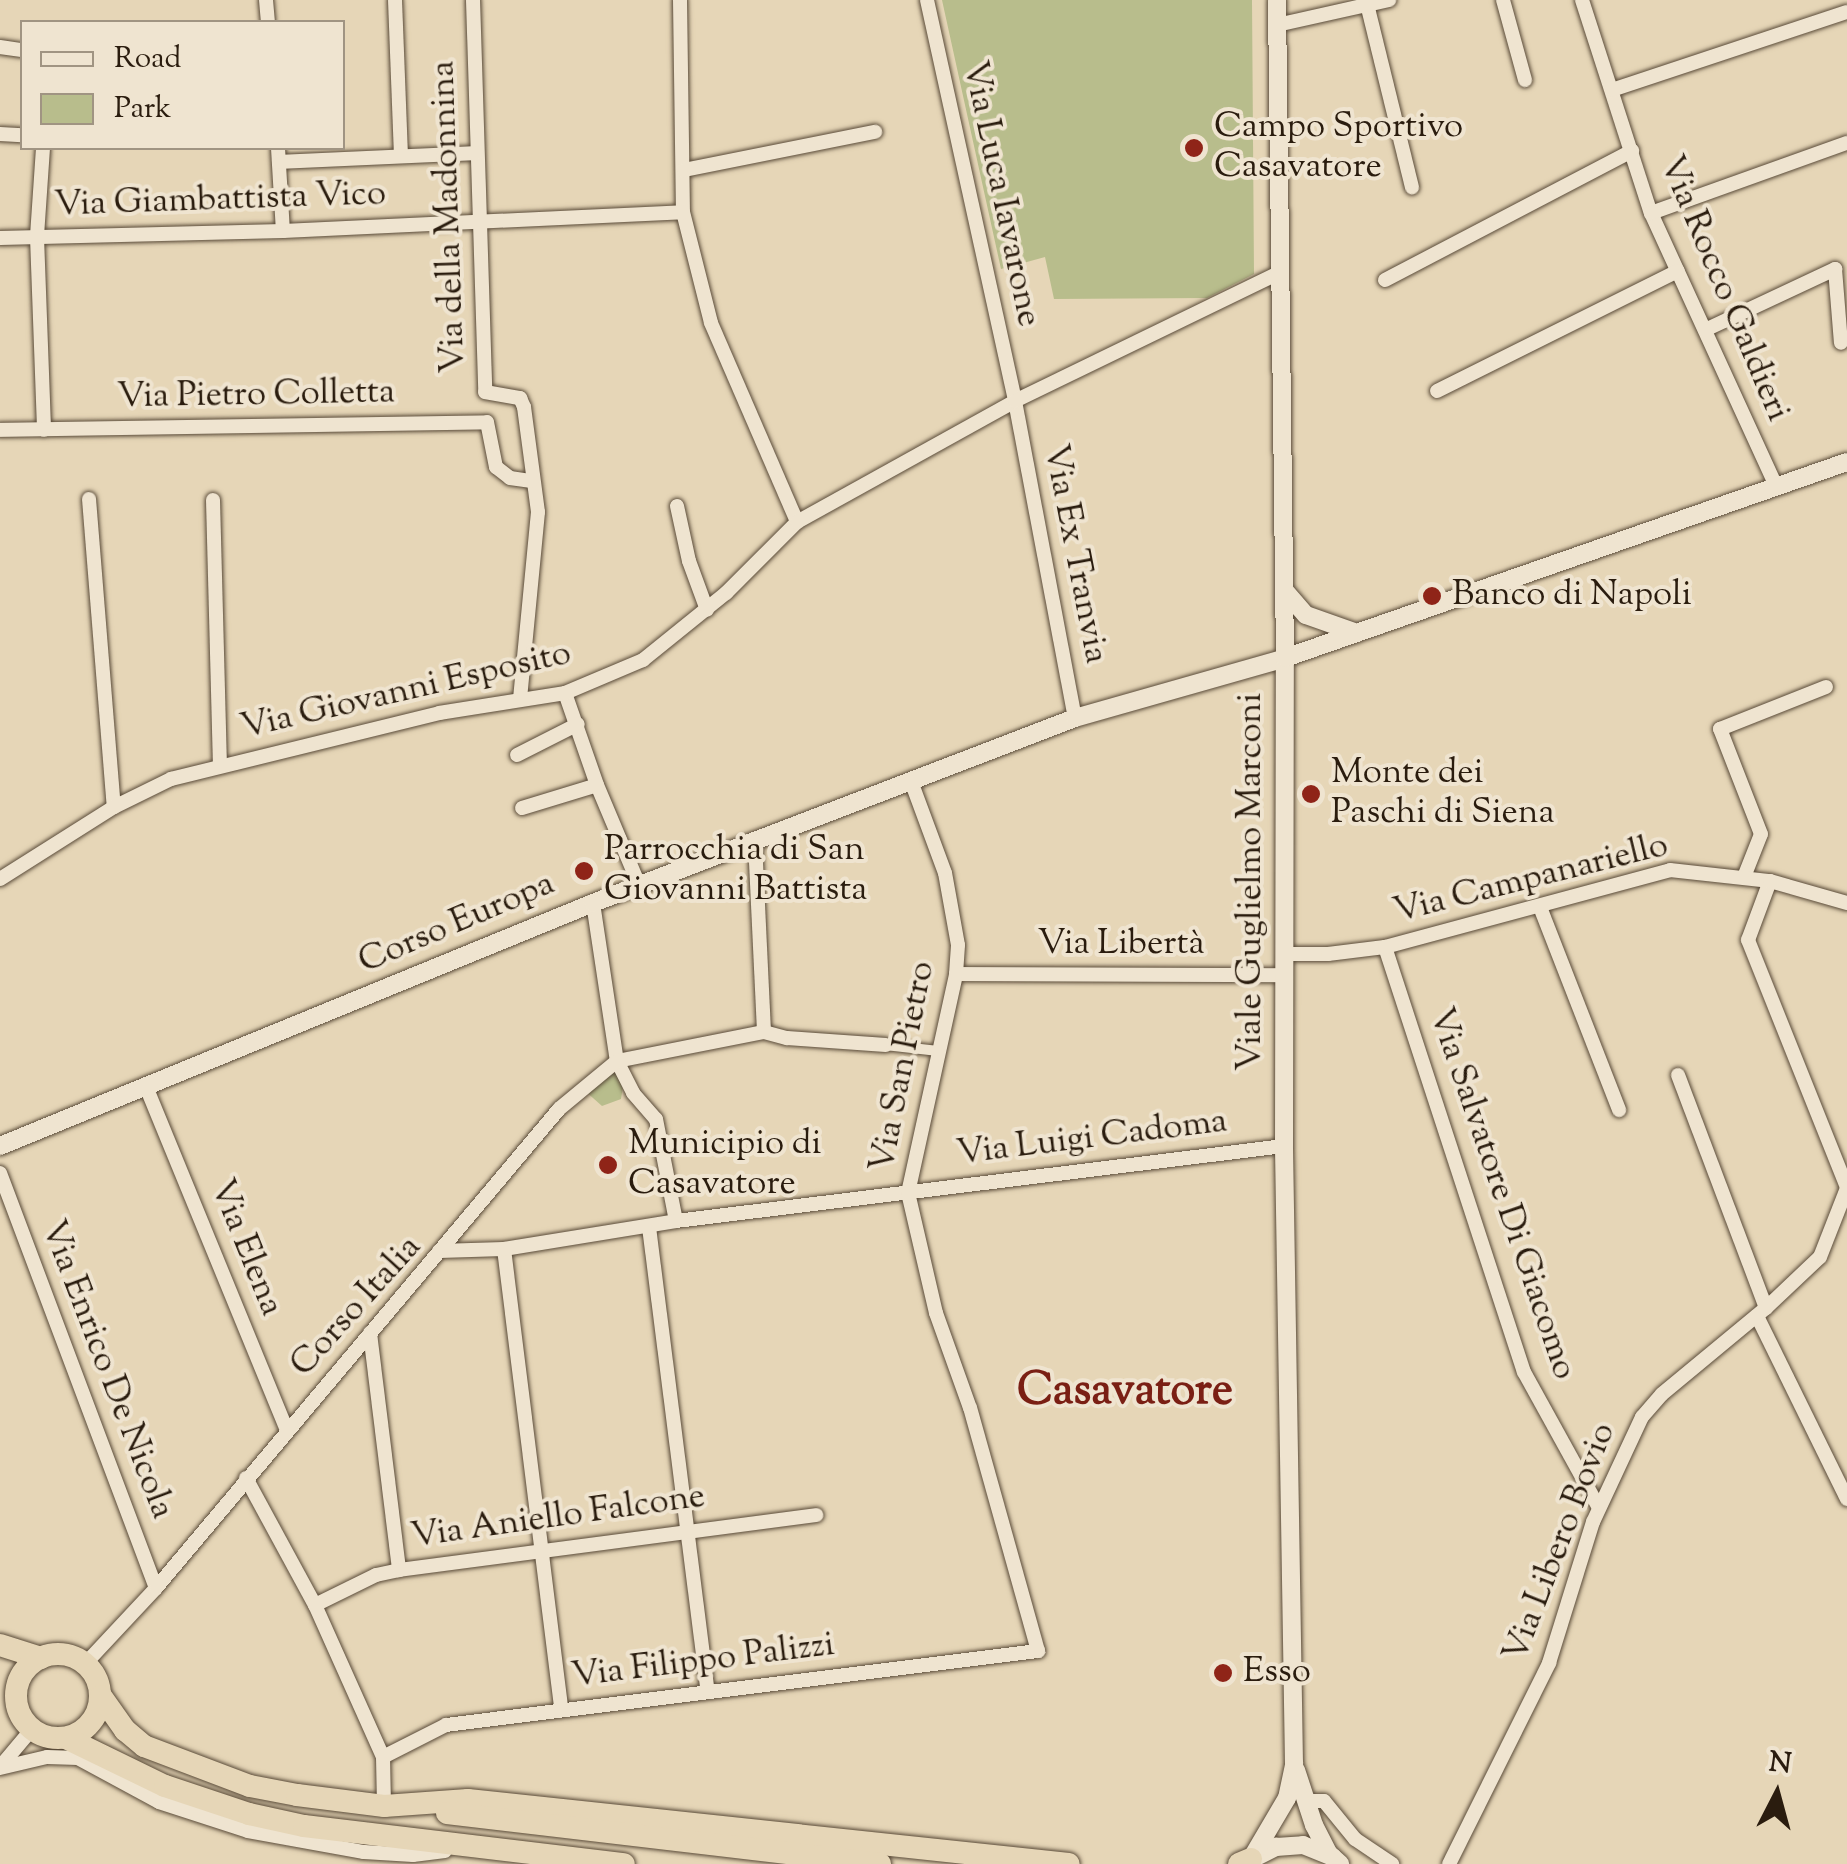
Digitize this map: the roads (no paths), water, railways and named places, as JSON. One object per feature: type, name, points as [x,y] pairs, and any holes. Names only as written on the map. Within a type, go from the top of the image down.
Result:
[{"type":"highway","points":[[0,1644],[41,1658],[67,1655],[86,1664],[99,1682],[101,1696],[92,1724],[66,1738],[52,1739],[32,1729],[8,1694],[21,1675],[41,1658]]},
{"type":"highway","points":[[101,1696],[125,1730],[144,1746],[250,1786],[384,1806],[880,1864]]},
{"type":"highway","points":[[66,1738],[165,1786],[249,1814],[472,1847],[624,1864]]},
{"type":"highway","points":[[384,1806],[468,1800],[1069,1864]]},
{"type":"street","points":[[394,0],[401,155]]},
{"type":"street","name":"Via della Madonnina","points":[[473,0],[486,392],[520,398],[538,542],[526,604],[520,700]]},
{"type":"street","points":[[680,0],[682,212],[711,324],[797,522]]},
{"type":"street","name":"Via Luca Iavarone","points":[[926,0],[1015,401]]},
{"type":"street","name":"Viale Guglielmo Marconi","points":[[1246,1862],[1287,1798],[1294,1764],[1284,1146],[1285,658],[1277,274],[1277,0]]},
{"type":"street","points":[[1277,25],[1389,0]]},
{"type":"street","points":[[1504,0],[1525,80]]},
{"type":"street","name":"Via Rocco Galdieri","points":[[1582,0],[1651,213],[1776,486]]},
{"type":"street","points":[[1367,2],[1412,187]]},
{"type":"street","points":[[1612,90],[1846,12]]},
{"type":"street","points":[[684,170],[875,132]]},
{"type":"street","points":[[1651,213],[1847,144]]},
{"type":"street","points":[[43,150],[37,237],[44,430]]},
{"type":"street","points":[[1385,280],[1632,150]]},
{"type":"street","points":[[283,231],[278,155],[477,153]]},
{"type":"street","name":"Via Giambattista Vico","points":[[0,238],[283,231],[682,212]]},
{"type":"street","points":[[1705,330],[1836,269],[1841,343]]},
{"type":"street","points":[[1436,392],[1678,271]]},
{"type":"street","name":"Via Giovanni Esposito","points":[[0,879],[114,807],[171,779],[439,714],[566,693],[644,660],[707,610],[797,522],[1015,401],[1277,274]]},
{"type":"street","points":[[486,392],[496,467],[510,478],[532,482]]},
{"type":"street","name":"Via Ex Tranvia","points":[[1015,401],[1075,718]]},
{"type":"street","name":"Via Pietro Colletta","points":[[0,430],[487,422]]},
{"type":"street","name":"Corso Europa","points":[[0,1146],[147,1089],[639,884],[912,784],[1075,718],[1285,658],[1847,462]]},
{"type":"street","points":[[89,500],[114,807]]},
{"type":"street","points":[[213,500],[220,765]]},
{"type":"street","points":[[677,506],[689,561],[707,610]]},
{"type":"street","points":[[1284,590],[1306,615],[1358,633]]},
{"type":"street","points":[[1744,877],[1761,834],[1720,729],[1826,687]]},
{"type":"street","points":[[566,693],[597,785],[639,884]]},
{"type":"street","points":[[516,755],[578,724]]},
{"type":"street","name":"Via San Pietro","points":[[912,784],[955,910],[956,974],[908,1193],[936,1313],[970,1408],[1038,1651]]},
{"type":"street","points":[[522,808],[597,785]]},
{"type":"street","points":[[755,841],[764,1032]]},
{"type":"street","name":"Via Campanariello","points":[[1286,954],[1328,954],[1385,946],[1670,870],[1770,881],[1847,903]]},
{"type":"street","points":[[1770,881],[1748,940],[1847,1188]]},
{"type":"street","points":[[592,903],[617,1060],[633,1094],[656,1119],[676,1222]]},
{"type":"street","points":[[1540,907],[1619,1110]]},
{"type":"street","name":"Via Salvatore Di Giacomo","points":[[1385,946],[1524,1372],[1599,1508]]},
{"type":"street","name":"Via Libertà","points":[[956,974],[1286,975]]},
{"type":"street","points":[[440,1251],[559,1109],[617,1060],[764,1032],[788,1038],[938,1051]]},
{"type":"street","points":[[1678,1075],[1761,1312],[1847,1498]]},
{"type":"street","name":"Via Elena","points":[[147,1089],[287,1430]]},
{"type":"street","name":"Via Luigi Cadoma","points":[[908,1193],[1284,1146]]},
{"type":"street","name":"Via Enrico De Nicola","points":[[0,1173],[156,1588]]},
{"type":"street","name":"Via Libero Bovio","points":[[1448,1864],[1548,1663],[1599,1508],[1642,1417],[1662,1394],[1820,1257],[1847,1188]]},
{"type":"street","name":"Corso Italia","points":[[86,1664],[156,1588],[440,1251],[504,1248],[908,1193]]},
{"type":"street","points":[[649,1227],[708,1690]]},
{"type":"street","points":[[504,1248],[561,1709]]},
{"type":"street","points":[[370,1334],[399,1570]]},
{"type":"street","points":[[246,1478],[315,1605],[383,1758],[384,1806]]},
{"type":"street","name":"Via Aniello Falcone","points":[[315,1605],[376,1576],[399,1570],[816,1515]]},
{"type":"street","name":"Via Filippo Palizzi","points":[[383,1758],[446,1725],[1038,1651]]},
{"type":"street","points":[[0,1768],[32,1729]]},
{"type":"street","points":[[0,1768],[46,1757],[78,1758],[159,1802],[248,1831],[364,1852],[430,1858],[472,1847]]},
{"type":"street","name":"Viale Guglielmo Marconi","points":[[1294,1764],[1305,1801],[1339,1861]]},
{"type":"street","points":[[1305,1801],[1324,1802],[1355,1840],[1392,1864]]},
{"type":"street","points":[[1246,1862],[1276,1847],[1303,1845],[1339,1861]]},
{"type":"place","name":"Campo Sportivo Casavatore","points":[[1194,148]]},
{"type":"place","name":"Banco di Napoli","points":[[1432,596]]},
{"type":"place","name":"Monte dei Paschi di Siena","points":[[1311,794]]},
{"type":"place","name":"Parrocchia di San Giovanni Battista","points":[[584,871]]},
{"type":"place","name":"Municipio di Casavatore","points":[[608,1165]]},
{"type":"place","name":"Esso","points":[[1223,1673]]},
{"type":"district","name":"Casavatore","points":[[1125,1393]]}]
